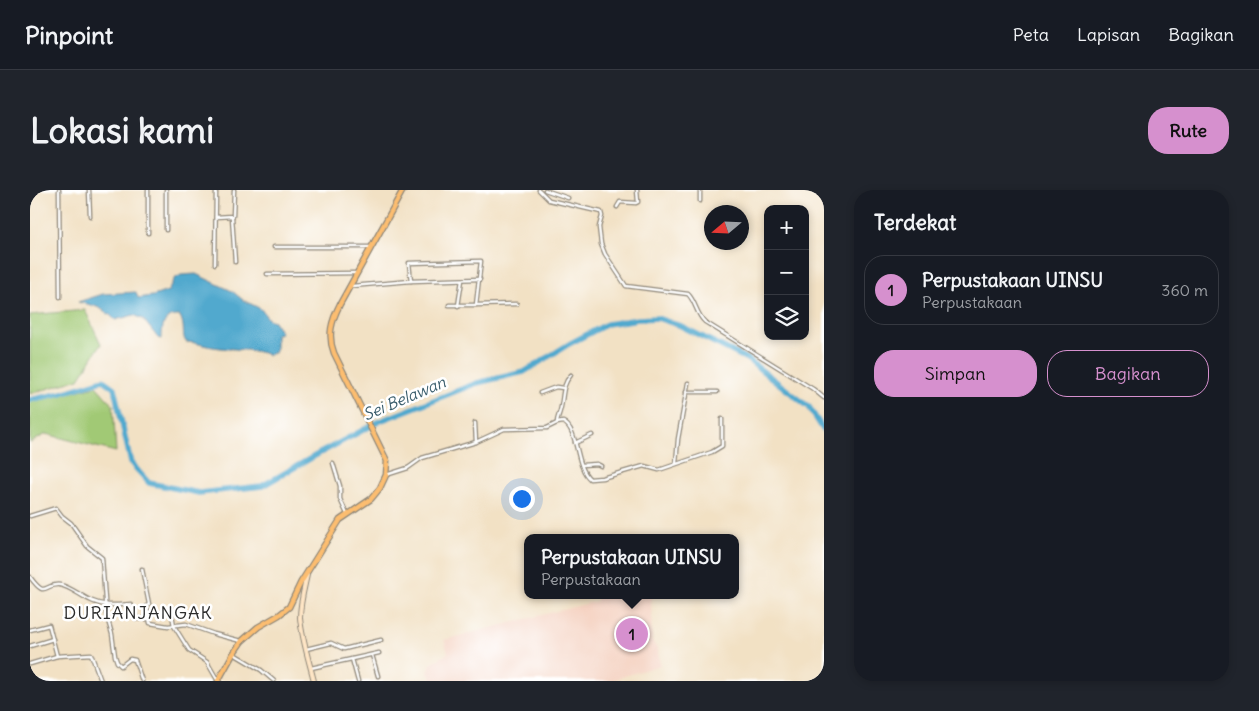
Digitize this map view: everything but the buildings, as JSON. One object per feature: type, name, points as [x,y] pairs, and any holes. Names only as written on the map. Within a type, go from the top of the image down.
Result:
[{"type":"main road","points":[[218,681],[242,641],[258,627],[279,615],[288,607],[337,523],[374,496],[386,475],[387,461],[334,353],[330,336],[332,320],[403,190]]},
{"type":"street","points":[[59,190],[60,297]]},
{"type":"street","points":[[89,190],[90,216]]},
{"type":"street","points":[[148,190],[148,233]]},
{"type":"street","points":[[166,190],[166,230]]},
{"type":"street","points":[[215,264],[216,190]]},
{"type":"street","points":[[234,190],[234,213],[232,217],[235,262]]},
{"type":"street","points":[[539,190],[548,200],[601,212],[599,228],[601,244],[605,254],[626,286],[688,294],[699,316],[705,322],[813,389],[824,398]]},
{"type":"street","points":[[545,190],[568,198]]},
{"type":"street","points":[[617,207],[620,202],[638,202],[637,190]]},
{"type":"street","points":[[700,190],[700,201]]},
{"type":"street","points":[[216,217],[232,217]]},
{"type":"street","points":[[274,247],[372,247]]},
{"type":"street","points":[[411,281],[409,263],[481,262],[476,305]]},
{"type":"street","points":[[267,274],[357,273]]},
{"type":"street","points":[[350,286],[411,281],[480,279]]},
{"type":"street","points":[[458,306],[462,280]]},
{"type":"street","points":[[449,305],[517,304]]},
{"type":"street","points":[[557,423],[563,388],[571,375]]},
{"type":"street","points":[[676,463],[678,439],[688,383]]},
{"type":"street","points":[[540,393],[556,387],[563,388]]},
{"type":"street","points":[[686,392],[717,392]]},
{"type":"street","points":[[386,475],[408,468],[422,458],[476,442],[506,428],[547,428],[563,422],[568,425],[587,478],[594,479],[644,466],[659,470],[712,452],[722,446],[722,419]]},
{"type":"street","points":[[475,423],[476,442]]},
{"type":"street","points":[[574,443],[592,435]]},
{"type":"street","points":[[333,463],[340,486],[340,498],[347,514]]},
{"type":"street","points":[[582,465],[597,464],[601,466]]},
{"type":"street","points":[[30,516],[56,508],[71,524],[87,546],[102,558],[106,594],[105,606],[117,662],[121,666],[130,659],[135,660],[142,681]]},
{"type":"street","points":[[142,569],[149,604],[147,606],[148,619]]},
{"type":"street","points":[[307,575],[300,617],[314,681]]},
{"type":"street","points":[[30,578],[41,589],[60,585],[105,606],[131,604],[137,619],[148,619],[151,623],[174,626],[186,624],[219,636],[242,641]]},
{"type":"street","points":[[171,608],[174,626],[189,650],[207,662],[218,681]]},
{"type":"street","points":[[30,630],[49,625],[57,656]]},
{"type":"street","points":[[30,646],[53,639]]},
{"type":"street","points":[[306,649],[331,643],[344,649],[380,640]]},
{"type":"street","points":[[311,668],[379,653]]},
{"type":"street","points":[[30,664],[57,656],[91,654],[101,681]]},
{"type":"street","points":[[233,654],[261,670],[274,681]]},
{"type":"street","points":[[372,655],[378,676]]},
{"type":"street","points":[[352,659],[358,681]]},
{"type":"shaded area","points":[[597,599],[651,599],[652,641],[658,650],[660,665],[609,681],[433,681],[428,673],[431,664],[448,653],[444,640],[597,601]]},
{"type":"green space","points":[[85,310],[101,344],[79,379],[30,394],[30,315]]},
{"type":"green space","points":[[96,386],[113,405],[116,452],[46,434],[30,443],[30,402]]},
{"type":"water","points":[[196,274],[232,291],[243,300],[261,309],[268,319],[274,321],[281,333],[276,334],[276,351],[269,355],[255,351],[186,342],[180,316],[167,319],[162,330],[162,339],[158,338],[143,319],[134,315],[115,320],[98,308],[78,302],[103,294],[136,292],[138,298],[153,296],[168,291],[174,279],[181,275]]},
{"type":"waterway","name":"Sei Belawan","points":[[30,400],[62,393],[103,380],[114,388],[131,463],[149,483],[199,493],[262,486],[380,421],[477,383],[524,372],[569,344],[607,324],[657,318],[681,326],[747,359],[809,407],[824,431]]},
{"type":"place","name":"Perpustakaan UINSU","points":[[632,634]]},
{"type":"district","name":"DURIANJANGAK","points":[[138,612]]}]
